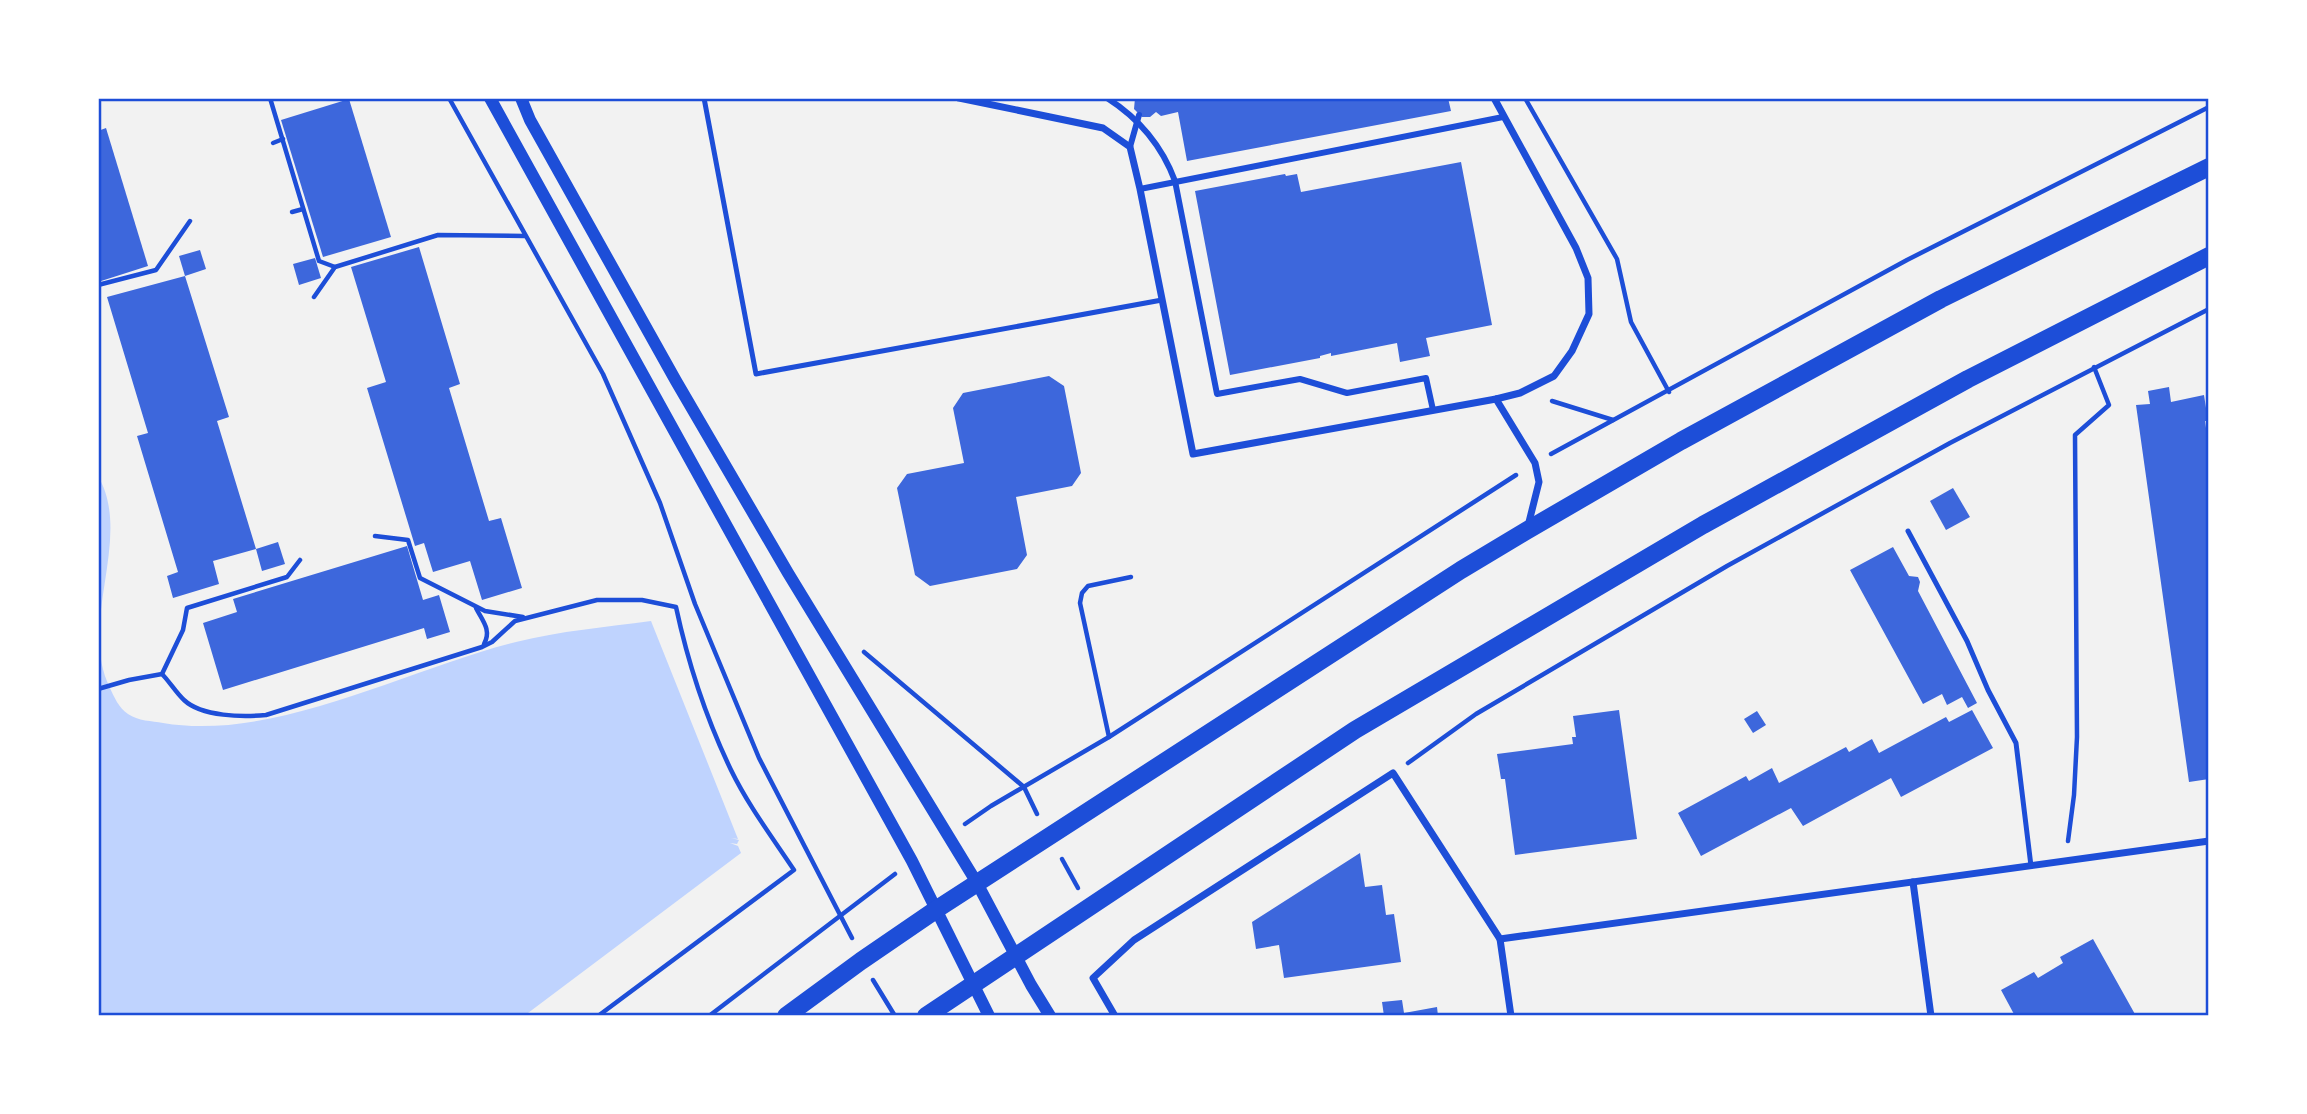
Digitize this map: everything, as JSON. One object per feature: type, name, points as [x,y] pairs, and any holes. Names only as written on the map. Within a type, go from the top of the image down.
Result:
[{"type":"main road","points":[[786,1016],[937,909],[1526,531],[1681,441],[1941,299],[2209,167]]},
{"type":"main road","points":[[926,1016],[1355,730],[1703,525],[1968,379],[2209,256]]},
{"type":"street","points":[[490,98],[912,861],[989,1016]]},
{"type":"street","points":[[521,98],[530,120],[676,381],[795,586],[977,883],[1050,1016]]},
{"type":"street","points":[[959,98],[1104,128],[1129,148]]},
{"type":"street","points":[[1107,98],[1138,118],[1168,162],[1175,181],[1217,394],[1300,379],[1347,393],[1426,378],[1433,410]]},
{"type":"street","points":[[1138,118],[1129,148],[1140,188],[1193,454],[1496,399],[1520,393],[1554,376],[1572,351],[1589,314],[1588,278],[1576,248],[1494,98]]},
{"type":"street","points":[[1140,188],[1503,117]]},
{"type":"street","points":[[1496,399],[1535,463],[1539,482],[1526,531]]},
{"type":"street","points":[[1115,1016],[1093,978],[1133,940],[1393,773],[1500,939],[1511,1016]]},
{"type":"street","points":[[1500,939],[2209,841]]},
{"type":"street","points":[[1913,882],[1931,1016]]},
{"type":"lane","points":[[704,98],[756,374],[1162,300]]},
{"type":"lane","points":[[1908,531],[1967,641],[1987,690],[2016,743],[2031,866]]},
{"type":"path","points":[[270,98],[319,261],[335,267]]},
{"type":"path","points":[[449,98],[603,374],[660,503],[709,639],[759,758],[841,916],[861,961],[895,1016]]},
{"type":"path","points":[[1525,98],[1617,259],[1630,322],[1669,392]]},
{"type":"path","points":[[947,837],[991,806],[1109,737],[1535,463],[1907,260],[2209,107]]},
{"type":"path","points":[[272,142],[283,139]]},
{"type":"path","points":[[292,212],[303,209]]},
{"type":"path","points":[[98,285],[156,270],[190,221]]},
{"type":"path","points":[[314,298],[335,267],[438,234],[525,236]]},
{"type":"path","points":[[1393,773],[1476,714],[1727,566],[1950,443],[2209,309]]},
{"type":"path","points":[[2064,862],[2072,818],[2077,737],[2075,435],[2109,405],[2094,367]]},
{"type":"path","points":[[1520,393],[1571,406],[1614,421]]},
{"type":"path","points":[[375,536],[408,540],[421,578],[485,611],[524,617]]},
{"type":"path","points":[[162,674],[183,631],[187,608],[287,577],[300,560]]},
{"type":"path","points":[[1109,737],[1080,603],[1082,593],[1088,586],[1131,577]]},
{"type":"path","points":[[162,674],[184,701],[212,713],[266,715],[482,647],[524,617],[607,599],[642,600],[676,607],[697,686],[732,772],[794,870],[598,1016]]},
{"type":"path","points":[[476,607],[487,628],[487,639],[482,647]]},
{"type":"path","points":[[859,648],[1024,787],[1088,906]]},
{"type":"path","points":[[98,689],[162,674]]},
{"type":"path","points":[[709,1016],[912,861]]},
{"type":"water","points":[[98,476],[107,500],[110,526],[99,636],[101,662],[115,699],[128,714],[163,723],[206,726],[250,722],[341,700],[516,642],[566,632],[651,621],[738,839],[731,838],[739,840],[737,844],[730,843],[738,846],[741,853],[524,1016],[98,1016]]},
{"type":"building","points":[[1135,98],[1448,98],[1451,111],[1187,161],[1178,112],[1161,116],[1156,112],[1150,117],[1142,117],[1134,109]]},
{"type":"building","points":[[349,99],[391,237],[323,257],[281,120]]},
{"type":"building","points":[[106,128],[148,266],[98,282],[98,131]]},
{"type":"building","points":[[1461,162],[1492,325],[1426,338],[1430,356],[1400,362],[1397,343],[1331,356],[1331,353],[1320,358],[1230,375],[1195,191],[1297,174],[1301,192]]},
{"type":"building","points":[[419,247],[460,384],[449,388],[489,521],[501,518],[522,588],[482,600],[470,561],[433,572],[424,543],[415,546],[367,388],[386,382],[351,267]]},
{"type":"building","points":[[200,250],[206,269],[185,276],[179,256]]},
{"type":"building","points":[[315,258],[321,278],[299,285],[293,264]]},
{"type":"building","points":[[185,276],[229,417],[217,421],[256,549],[213,561],[219,584],[173,598],[167,576],[178,572],[137,436],[148,433],[107,297]]},
{"type":"building","points":[[1049,376],[1064,386],[1081,473],[1072,486],[1016,497],[1027,555],[1017,569],[930,586],[915,575],[897,488],[907,474],[964,463],[953,408],[963,393]]},
{"type":"building","points":[[2169,387],[2171,402],[2204,395],[2208,421],[2205,421],[2209,449],[2209,779],[2189,782],[2136,405],[2150,404],[2148,391]]},
{"type":"building","points":[[1953,488],[1970,517],[1946,530],[1930,501]]},
{"type":"building","points":[[278,542],[285,564],[262,571],[256,549]]},
{"type":"building","points":[[407,546],[423,600],[439,595],[450,632],[427,639],[424,628],[223,690],[203,623],[237,612],[233,599]]},
{"type":"building","points":[[1893,547],[1909,576],[1918,577],[1918,591],[1977,703],[1968,708],[1962,697],[1947,705],[1942,694],[1923,704],[1850,570]]},
{"type":"building","points":[[1619,710],[1637,839],[1515,855],[1505,779],[1501,779],[1497,754],[1573,744],[1572,737],[1576,737],[1573,716]]},
{"type":"building","points":[[1972,710],[1993,748],[1901,797],[1891,778],[1803,826],[1791,808],[1701,856],[1678,813],[1746,776],[1749,781],[1772,768],[1779,783],[1846,747],[1849,752],[1872,739],[1879,753],[1946,717],[1949,722]]},
{"type":"building","points":[[1757,711],[1766,725],[1753,733],[1744,719]]},
{"type":"building","points":[[1360,853],[1365,887],[1382,885],[1386,915],[1394,914],[1401,962],[1284,978],[1279,945],[1256,949],[1252,922]]},
{"type":"building","points":[[2093,939],[2136,1016],[2015,1016],[2001,990],[2034,972],[2038,978],[2063,963],[2060,957]]},
{"type":"building","points":[[1402,1000],[1404,1013],[1437,1007],[1438,1016],[1384,1016],[1382,1002]]}]
